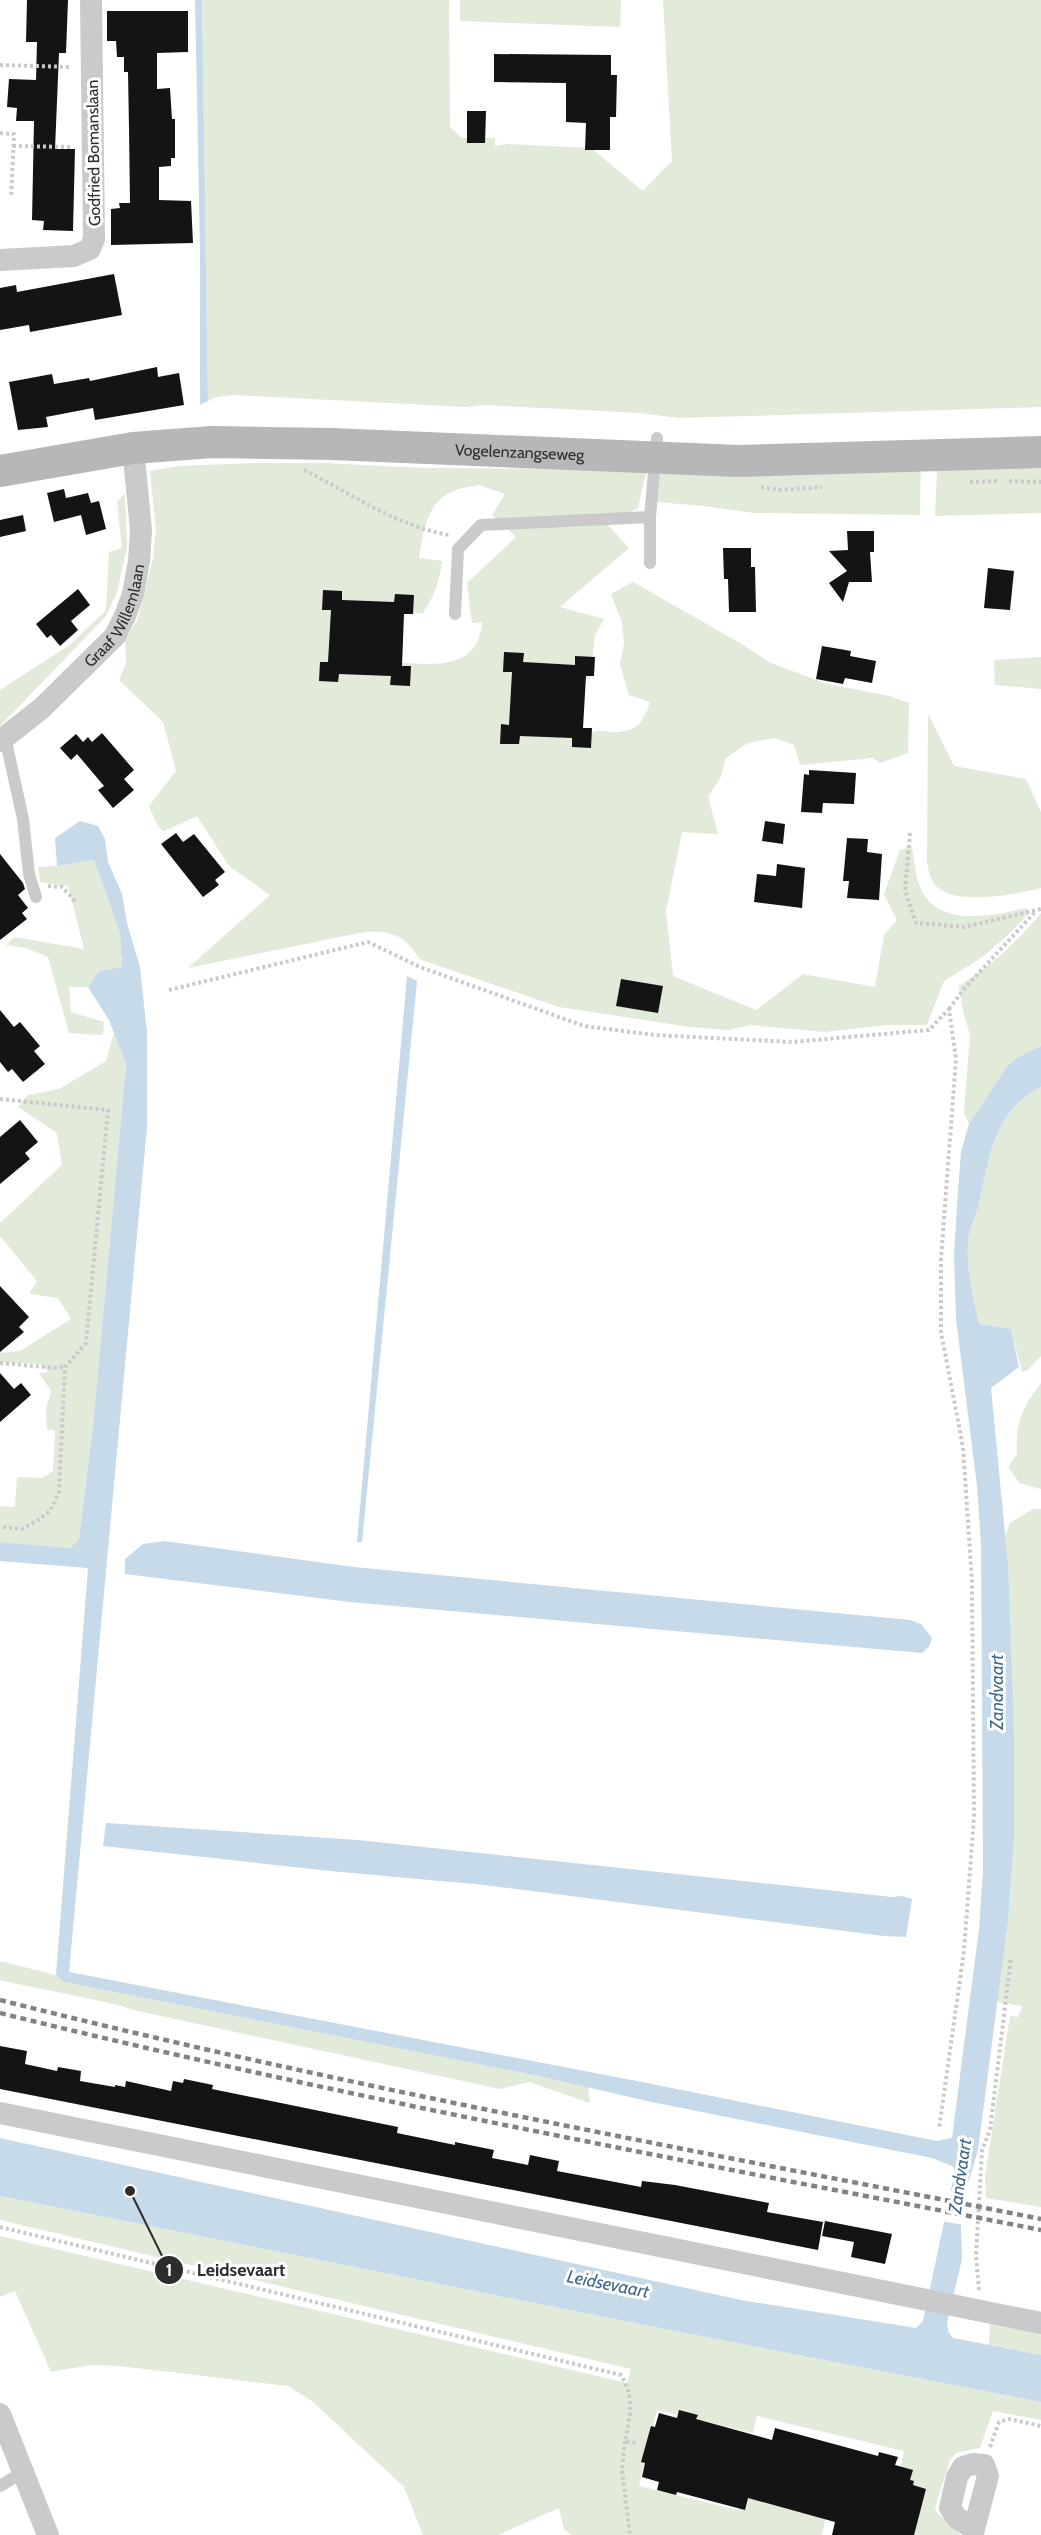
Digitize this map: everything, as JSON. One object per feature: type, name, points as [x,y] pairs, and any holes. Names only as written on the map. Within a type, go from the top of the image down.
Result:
[{"type":"main road","name":"Vogelenzangseweg","points":[[0,471],[133,448],[255,441],[656,448],[819,460],[1041,452]]},
{"type":"street","name":"Godfried Bomanslaan","points":[[0,260],[74,256],[90,249],[96,230],[91,0]]},
{"type":"street","name":"Graaf Willemlaan","points":[[2,739],[42,708],[99,652],[115,636],[125,616],[133,594],[139,561],[141,530],[133,448]]},
{"type":"street","points":[[0,2113],[1041,2323]]},
{"type":"street","points":[[0,2414],[48,2535]]},
{"type":"street","points":[[973,2532],[988,2476],[984,2465]]},
{"type":"lane","points":[[650,563],[650,517],[656,448]]},
{"type":"lane","points":[[455,614],[458,549],[481,525],[650,517]]},
{"type":"lane","points":[[2,739],[23,819],[25,849],[35,894]]},
{"type":"lane","points":[[0,2486],[22,2472]]},
{"type":"path","points":[[0,65],[92,68]]},
{"type":"path","points":[[0,133],[14,134],[11,198]]},
{"type":"path","points":[[13,146],[93,148]]},
{"type":"path","points":[[301,468],[386,515],[433,532],[468,539]]},
{"type":"path","points":[[909,832],[905,890],[916,923],[964,927],[1039,909]]},
{"type":"path","points":[[35,894],[49,886],[62,887],[75,901]]},
{"type":"path","points":[[169,990],[368,942],[420,967],[584,1026],[654,1035],[792,1042],[929,1030],[1039,909]]},
{"type":"path","points":[[939,2129],[963,1951],[974,1816],[972,1582],[963,1447],[941,1332],[941,1258],[956,1059],[949,1009]]},
{"type":"path","points":[[0,1099],[108,1110],[86,1343],[65,1367],[59,1492],[50,1511],[40,1519],[22,1529],[0,1527]]},
{"type":"path","points":[[0,1363],[65,1367]]},
{"type":"path","points":[[976,2309],[976,2256],[982,2150],[990,2130],[1011,1958]]},
{"type":"path","points":[[0,2228],[621,2374],[630,2389],[631,2413],[625,2441],[623,2480],[630,2535]]},
{"type":"path","points":[[984,2465],[999,2422],[1009,2420],[1041,2426]]},
{"type":"path","points":[[625,2441],[636,2443]]},
{"type":"green space","points":[[202,0],[449,0],[450,127],[462,138],[495,138],[495,146],[508,144],[591,148],[643,191],[672,161],[663,0],[1041,0],[1041,407],[678,418],[640,413],[233,395],[216,397],[208,401]]},
{"type":"green space","points":[[460,0],[621,0],[620,27],[460,21]]},
{"type":"green space","points":[[1041,447],[1041,513],[935,516],[938,449]]},
{"type":"green space","points":[[921,450],[920,515],[754,513],[656,502],[663,454]]},
{"type":"green space","points":[[323,463],[425,468],[631,469],[646,473],[638,508],[607,524],[629,548],[560,607],[604,619],[595,635],[590,679],[578,680],[575,734],[600,731],[621,732],[633,728],[642,721],[650,702],[629,695],[620,665],[624,643],[622,623],[611,594],[633,582],[771,663],[827,684],[890,696],[909,703],[908,753],[880,763],[873,758],[800,765],[794,745],[775,738],[748,743],[726,758],[720,779],[708,796],[718,834],[682,832],[666,911],[673,976],[756,1010],[803,974],[875,987],[884,935],[897,920],[884,894],[900,850],[912,847],[919,884],[927,899],[938,908],[951,914],[966,916],[998,914],[1027,908],[1028,914],[984,956],[944,981],[927,1025],[886,1025],[824,1032],[750,1025],[729,1030],[690,1027],[559,1007],[419,959],[408,943],[401,938],[378,932],[359,933],[188,968],[270,895],[229,866],[197,816],[163,832],[149,806],[176,771],[163,722],[119,680],[126,663],[125,639],[137,621],[153,559],[156,530],[150,471],[179,466]],"holes":[[[479,485],[505,494],[492,515],[516,537],[467,583],[472,623],[482,622],[479,638],[472,650],[462,658],[450,662],[436,664],[392,662],[396,614],[423,613],[438,582],[442,561],[419,558],[427,520],[436,504],[451,492]]]},
{"type":"green space","points":[[125,494],[127,547],[117,592],[106,616],[0,726],[0,690],[71,644],[106,610],[109,552],[122,548],[117,501]]},
{"type":"green space","points":[[1041,657],[1041,689],[995,685],[994,660]]},
{"type":"green space","points":[[928,714],[954,766],[1026,779],[1041,812],[1041,888],[999,896],[966,897],[939,889],[932,880],[927,862]]},
{"type":"green space","points":[[94,860],[120,933],[122,967],[99,971],[88,987],[69,987],[71,1012],[104,1022],[103,1035],[69,1033],[48,957],[26,948],[6,945],[14,937],[84,949],[68,886],[40,882],[38,867]]},
{"type":"green space","points":[[1041,913],[1041,1046],[1018,1057],[1008,1065],[969,1124],[964,1113],[970,1035],[959,986],[1003,953]]},
{"type":"green space","points":[[114,1033],[126,1064],[93,1426],[79,1539],[70,1548],[0,1542],[0,1506],[15,1507],[17,1477],[42,1478],[53,1471],[55,1430],[47,1430],[46,1409],[51,1391],[39,1373],[49,1372],[40,1364],[0,1362],[0,1353],[20,1351],[71,1319],[58,1298],[29,1294],[37,1281],[0,1236],[0,1223],[62,1165],[57,1133],[18,1107],[28,1095],[59,1089],[106,1061]]},
{"type":"green space","points":[[1041,1087],[1041,1356],[1028,1370],[1022,1372],[1011,1329],[979,1324],[969,1274],[968,1243],[996,1136],[1013,1108]]},
{"type":"green space","points":[[1041,1383],[1041,1489],[1019,1483],[1008,1467],[1017,1454],[1017,1433],[1022,1416],[1029,1400]]},
{"type":"green space","points":[[1033,1509],[1041,1509],[1041,2207],[986,2198],[985,2176],[1010,2016],[1018,2017],[1023,2006],[997,2002],[1008,1921],[1014,1841],[1014,1733],[1005,1536],[1010,1523]]},
{"type":"green space","points":[[0,1961],[56,1975],[64,1982],[588,2086],[590,2103],[529,2082],[500,2089],[0,1980]]},
{"type":"green space","points":[[0,2196],[1041,2402],[1041,2420],[993,2411],[980,2448],[956,2453],[950,2460],[935,2508],[937,2513],[961,2535],[901,2535],[898,2479],[904,2451],[757,2416],[753,2433],[657,2410],[639,2486],[738,2510],[742,2495],[826,2515],[822,2535],[572,2535],[564,2529],[559,2508],[498,2535],[423,2535],[404,2487],[312,2401],[288,2386],[119,2366],[90,2365],[51,2372],[15,2291],[0,2297],[0,2236],[627,2383],[631,2369],[0,2220]]},
{"type":"green space","points":[[990,2324],[1041,2333],[1041,2355],[989,2345]]},
{"type":"water","points":[[195,0],[202,0],[208,401],[200,405],[200,251]]},
{"type":"water","name":"Zandvaart","points":[[80,821],[98,826],[105,839],[108,862],[122,894],[127,923],[140,967],[147,1033],[147,1127],[69,1972],[937,2141],[952,2138],[979,1929],[983,1870],[981,1544],[977,1486],[956,1319],[954,1255],[961,1152],[969,1124],[1008,1065],[1018,1057],[1041,1046],[1041,1087],[1013,1108],[996,1136],[968,1243],[969,1273],[979,1324],[1011,1329],[1019,1367],[991,1388],[1008,1565],[1014,1733],[1014,1841],[1008,1921],[978,2150],[966,2190],[961,2224],[962,2259],[947,2323],[949,2333],[953,2338],[1041,2355],[1041,2402],[0,2196],[0,2138],[741,2300],[916,2328],[923,2321],[955,2171],[952,2166],[932,2158],[647,2101],[548,2078],[64,1982],[56,1975],[88,1568],[0,1561],[0,1542],[70,1548],[79,1539],[93,1426],[126,1064],[109,1020],[88,987],[99,971],[122,967],[120,933],[94,860],[57,866],[55,838]]},
{"type":"water","points":[[407,976],[417,981],[362,1542],[357,1542]]},
{"type":"water","points":[[164,1541],[354,1567],[910,1620],[921,1624],[932,1638],[929,1647],[922,1653],[350,1602],[125,1574],[125,1559],[143,1544]]},
{"type":"water","points":[[106,1823],[358,1840],[892,1897],[902,1896],[912,1899],[906,1937],[884,1936],[485,1885],[330,1871],[103,1846]]},
{"type":"pier","points":[[947,2190],[968,2194],[964,2225],[941,2221]]},
{"type":"building","points":[[27,0],[68,0],[66,53],[59,53],[55,149],[75,149],[73,231],[43,230],[44,221],[32,220],[34,121],[16,121],[17,108],[7,107],[9,79],[36,80],[37,42],[26,42]]},
{"type":"building","points":[[107,11],[188,11],[188,52],[157,53],[157,89],[170,88],[172,119],[175,119],[175,158],[171,158],[171,166],[159,167],[159,200],[191,201],[193,243],[111,245],[111,209],[120,208],[119,203],[130,203],[129,128],[128,72],[124,72],[124,57],[117,57],[116,41],[107,41]]},
{"type":"building","points":[[494,54],[611,55],[611,75],[617,75],[616,117],[610,117],[610,150],[585,150],[586,123],[566,122],[566,83],[494,82]]},
{"type":"building","points":[[467,111],[486,111],[485,143],[467,143]]},
{"type":"building","points":[[114,274],[122,315],[30,332],[29,325],[0,330],[0,288],[16,285],[17,292]]},
{"type":"building","points":[[157,367],[158,377],[179,373],[184,405],[95,420],[93,408],[46,417],[48,427],[18,430],[9,382],[52,374],[54,384],[89,378],[90,381]]},
{"type":"building","points":[[64,489],[66,498],[88,493],[91,503],[99,501],[106,529],[86,535],[81,515],[54,522],[47,493]]},
{"type":"building","points":[[23,515],[26,531],[0,537],[0,520]]},
{"type":"building","points":[[847,531],[874,531],[874,552],[870,552],[872,582],[849,582],[843,602],[829,583],[847,571],[829,551],[848,550]]},
{"type":"building","points":[[723,548],[751,548],[751,567],[755,567],[756,612],[729,612],[728,579],[724,579]]},
{"type":"building","points":[[988,568],[1014,571],[1010,610],[984,608]]},
{"type":"building","points":[[78,589],[90,605],[71,621],[78,630],[60,646],[51,635],[47,638],[36,624]]},
{"type":"building","points":[[323,590],[342,591],[342,600],[394,602],[395,594],[414,595],[413,614],[404,614],[402,666],[411,666],[410,686],[390,685],[391,676],[339,674],[338,682],[319,681],[320,662],[328,662],[331,610],[322,610]]},
{"type":"building","points":[[822,646],[851,651],[850,656],[876,661],[872,683],[845,678],[843,684],[816,679]]},
{"type":"building","points":[[504,652],[524,653],[523,662],[575,665],[575,656],[595,657],[594,676],[586,676],[583,728],[592,728],[591,748],[572,747],[572,738],[520,736],[519,744],[500,744],[501,724],[509,725],[512,672],[503,672]]},
{"type":"building","points":[[102,733],[134,770],[124,779],[134,790],[113,808],[98,790],[104,786],[77,754],[71,760],[60,748],[76,734],[83,742],[88,737],[92,742]]},
{"type":"building","points":[[809,770],[856,773],[854,804],[823,803],[822,813],[801,812],[804,774],[809,775]]},
{"type":"building","points":[[765,821],[785,824],[783,844],[762,841]]},
{"type":"building","points":[[176,833],[183,842],[194,834],[225,872],[215,880],[219,885],[203,897],[161,844]]},
{"type":"building","points":[[847,838],[868,839],[867,852],[882,854],[879,900],[847,898],[849,881],[843,881]]},
{"type":"building","points":[[0,854],[23,883],[25,889],[18,895],[28,908],[22,913],[27,919],[0,940]]},
{"type":"building","points":[[777,864],[805,868],[802,908],[754,902],[757,874],[776,876]]},
{"type":"building","points":[[621,979],[663,986],[658,1013],[616,1006]]},
{"type":"building","points":[[0,1010],[14,1027],[20,1022],[40,1046],[34,1051],[45,1064],[23,1082],[12,1069],[8,1072],[0,1062]]},
{"type":"building","points":[[20,1120],[38,1142],[25,1153],[30,1159],[0,1184],[0,1137]]},
{"type":"building","points":[[0,1286],[29,1317],[19,1327],[24,1332],[0,1352]]},
{"type":"building","points":[[0,1373],[14,1389],[21,1383],[31,1395],[0,1422]]},
{"type":"building","points":[[0,2046],[27,2051],[25,2064],[57,2071],[58,2067],[81,2071],[80,2081],[125,2087],[126,2081],[171,2091],[173,2081],[183,2083],[184,2079],[213,2085],[212,2089],[398,2127],[397,2133],[455,2145],[455,2142],[494,2150],[492,2158],[528,2165],[530,2155],[559,2161],[557,2171],[641,2187],[642,2181],[675,2185],[769,2203],[767,2212],[823,2222],[818,2250],[0,2089]]},
{"type":"building","points":[[825,2221],[892,2234],[885,2264],[851,2257],[854,2242],[822,2236]]},
{"type":"building","points":[[679,2410],[698,2415],[696,2419],[772,2440],[775,2428],[878,2456],[879,2452],[898,2457],[895,2465],[913,2470],[910,2480],[914,2481],[913,2485],[926,2489],[914,2535],[832,2535],[835,2522],[748,2498],[745,2510],[677,2492],[676,2495],[657,2490],[659,2482],[642,2477],[645,2463],[641,2462],[651,2426],[655,2427],[659,2413],[677,2418]]},
{"type":"railway","points":[[0,2000],[129,2032],[389,2089],[1041,2219]]},
{"type":"railway","points":[[0,2013],[389,2101],[1041,2230]]},
{"type":"place","name":"Leidsevaart","points":[[130,2191]]}]
